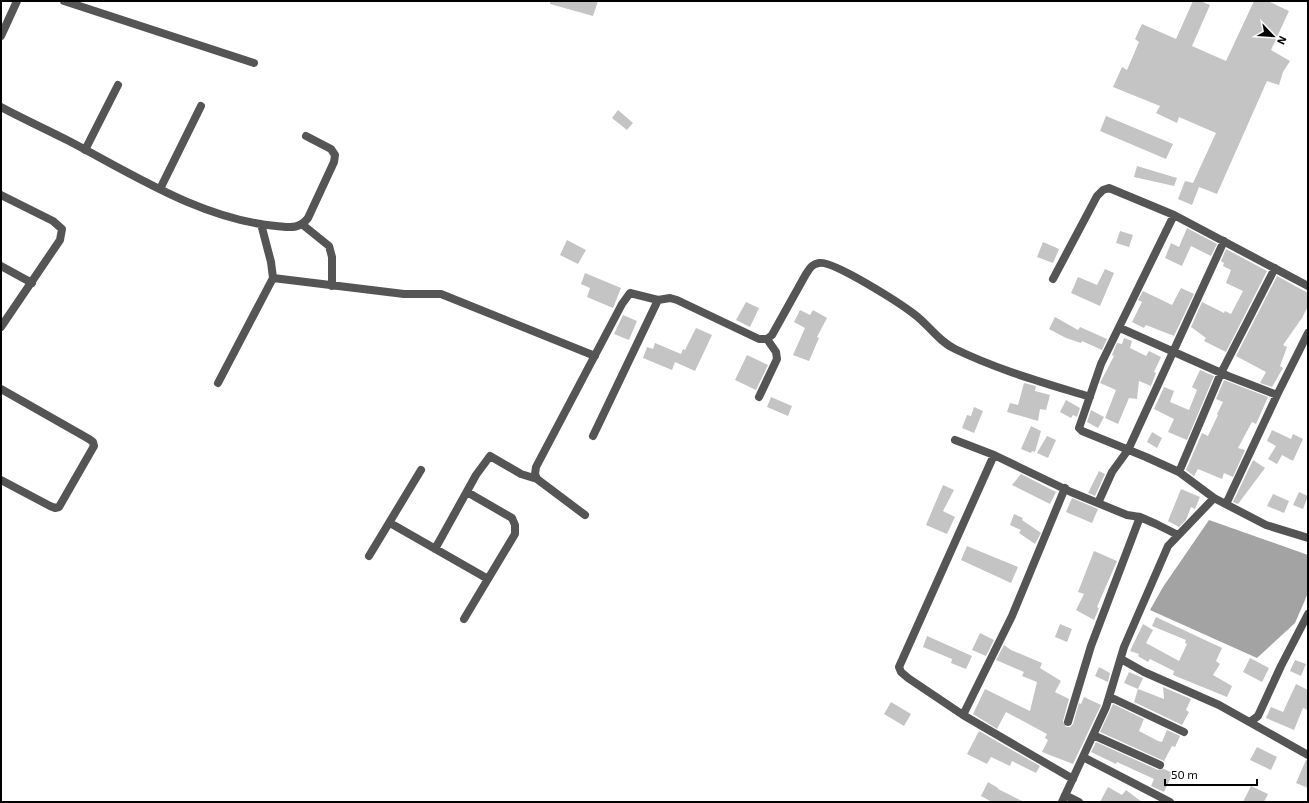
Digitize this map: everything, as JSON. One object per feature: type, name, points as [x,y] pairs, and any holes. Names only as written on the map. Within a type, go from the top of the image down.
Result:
[{"type":"street","points":[[1,36],[17,1]]},
{"type":"street","points":[[64,1],[254,63]]},
{"type":"street","points":[[85,150],[118,85]]},
{"type":"street","points":[[160,189],[201,106]]},
{"type":"street","points":[[1,107],[160,189],[202,208],[239,220],[261,224],[297,227],[303,225],[308,218],[334,162],[335,155],[331,149],[306,136]]},
{"type":"street","points":[[1053,279],[1097,196],[1103,190],[1109,188],[1118,190],[1174,216],[1308,286]]},
{"type":"street","points":[[1,195],[53,221],[62,229],[60,240],[1,327]]},
{"type":"street","points":[[1174,216],[1120,328],[1100,364],[1079,428],[1082,431],[1179,472],[1214,498],[1266,525],[1308,538]]},
{"type":"street","points":[[218,383],[273,278],[271,262],[261,224]]},
{"type":"street","points":[[303,225],[329,246],[332,257],[332,286]]},
{"type":"street","points":[[1098,503],[1112,472],[1128,450],[1224,241]]},
{"type":"street","points":[[537,479],[535,474],[536,467],[622,304],[630,293],[658,300],[670,298],[677,300],[759,340],[767,339],[772,335],[806,274],[813,264],[820,262],[830,264],[852,275],[915,314],[941,341],[954,349],[1090,397]]},
{"type":"street","points":[[1,266],[32,283]]},
{"type":"street","points":[[1179,472],[1221,373],[1275,268]]},
{"type":"street","points":[[273,278],[404,294],[441,294],[595,356]]},
{"type":"street","points":[[593,436],[658,300]]},
{"type":"street","points":[[1120,328],[1221,373],[1277,394]]},
{"type":"street","points":[[1226,504],[1277,394],[1308,333]]},
{"type":"street","points":[[759,397],[777,358],[776,352],[767,339]]},
{"type":"street","points":[[1,389],[89,439],[93,442],[94,446],[59,506],[55,508],[1,480]]},
{"type":"street","points":[[955,440],[994,455],[1098,503],[1127,515],[1140,518],[1178,535]]},
{"type":"street","points":[[994,455],[899,667],[901,672],[908,678],[963,715],[1073,779]]},
{"type":"street","points":[[434,549],[468,492],[476,475],[490,456],[521,474],[537,479],[584,515]]},
{"type":"street","points":[[369,556],[421,470]]},
{"type":"street","points":[[963,715],[1012,616],[1064,488]]},
{"type":"street","points":[[464,619],[515,534],[515,525],[512,518],[468,492]]},
{"type":"street","points":[[1079,802],[1064,798],[1110,697],[1121,659],[1168,546],[1214,498]]},
{"type":"street","points":[[1068,722],[1091,646],[1140,518]]},
{"type":"street","points":[[390,523],[488,579]]},
{"type":"street","points":[[1250,722],[1258,716],[1281,666],[1308,614]]},
{"type":"street","points":[[1121,659],[1144,672],[1218,705],[1308,755]]},
{"type":"street","points":[[1110,697],[1184,732]]},
{"type":"street","points":[[1094,735],[1160,765]]},
{"type":"street","points":[[1083,758],[1170,802]]},
{"type":"shaded area","points":[[1209,520],[1308,555],[1308,593],[1295,623],[1257,658],[1150,610],[1163,587]]},
{"type":"building","points":[[550,1],[598,1],[593,16],[550,4]]},
{"type":"building","points":[[1193,1],[1200,1],[1210,5],[1192,46],[1226,61],[1254,1],[1268,1],[1289,11],[1271,50],[1290,61],[1283,72],[1279,85],[1267,81],[1217,194],[1199,187],[1192,205],[1178,199],[1185,181],[1193,183],[1216,133],[1179,117],[1177,123],[1156,113],[1160,106],[1113,87],[1122,67],[1127,70],[1139,42],[1135,39],[1142,24],[1176,39]]},
{"type":"building","points":[[618,110],[633,123],[627,130],[612,118]]},
{"type":"building","points":[[1106,116],[1173,144],[1166,159],[1100,131]]},
{"type":"building","points":[[1137,166],[1177,178],[1174,186],[1134,177]]},
{"type":"building","points":[[1187,228],[1217,244],[1211,256],[1191,246],[1182,266],[1165,258],[1171,243],[1179,247]]},
{"type":"building","points":[[1120,231],[1133,235],[1129,247],[1116,243]]},
{"type":"building","points":[[567,240],[586,250],[578,264],[560,255]]},
{"type":"building","points":[[1043,242],[1059,249],[1053,263],[1037,257]]},
{"type":"building","points":[[1226,249],[1267,271],[1226,352],[1204,341],[1206,338],[1191,327],[1202,302],[1224,313],[1225,311],[1231,314],[1243,291],[1226,283],[1231,270],[1223,266],[1224,263],[1221,261]]},
{"type":"building","points":[[1105,269],[1114,273],[1100,306],[1071,293],[1078,277],[1097,285]]},
{"type":"building","points":[[585,273],[621,288],[613,308],[587,297],[590,288],[581,284]]},
{"type":"building","points":[[1277,276],[1308,293],[1308,306],[1302,318],[1283,345],[1287,347],[1280,366],[1283,368],[1272,387],[1260,383],[1266,372],[1236,356]]},
{"type":"building","points":[[1181,288],[1194,294],[1174,336],[1146,325],[1144,328],[1132,322],[1142,302],[1138,300],[1143,291],[1172,305]]},
{"type":"building","points":[[746,302],[759,308],[750,327],[736,320]]},
{"type":"building","points":[[800,310],[810,315],[813,310],[827,318],[817,337],[819,338],[809,361],[793,355],[805,328],[794,322]]},
{"type":"building","points":[[623,315],[637,321],[629,340],[614,334]]},
{"type":"building","points":[[1055,317],[1078,330],[1080,327],[1107,339],[1102,350],[1082,341],[1081,343],[1066,338],[1049,329]]},
{"type":"building","points":[[696,328],[712,335],[695,371],[675,362],[672,370],[643,358],[647,347],[653,349],[655,343],[681,354],[683,349],[685,350]]},
{"type":"building","points":[[1124,338],[1132,341],[1130,348],[1146,356],[1149,351],[1161,357],[1154,372],[1156,373],[1151,386],[1139,381],[1137,399],[1129,398],[1118,424],[1105,418],[1116,390],[1100,383],[1114,356],[1112,355],[1117,343],[1122,344]]},
{"type":"building","points":[[747,355],[768,365],[756,390],[735,380]]},
{"type":"building","points":[[1200,370],[1214,376],[1187,440],[1168,432],[1174,419],[1154,409],[1164,387],[1174,391],[1170,402],[1189,410],[1197,390],[1192,387]]},
{"type":"building","points":[[1224,380],[1268,397],[1256,424],[1252,422],[1238,448],[1245,450],[1233,477],[1224,473],[1222,479],[1198,469],[1194,476],[1186,470],[1202,433],[1208,436],[1218,415],[1217,414],[1223,402],[1216,399]]},
{"type":"building","points":[[1024,383],[1036,386],[1035,391],[1050,395],[1046,410],[1040,409],[1038,421],[1007,412],[1010,403],[1018,405]]},
{"type":"building","points":[[771,397],[792,406],[788,416],[767,407]]},
{"type":"building","points":[[1066,400],[1080,408],[1077,417],[1073,415],[1071,418],[1060,412]]},
{"type":"building","points":[[974,407],[983,411],[974,433],[962,428],[967,415],[971,416]]},
{"type":"building","points":[[1091,410],[1104,417],[1098,428],[1087,422]]},
{"type":"building","points":[[1031,426],[1041,431],[1035,452],[1032,451],[1031,453],[1021,449]]},
{"type":"building","points":[[1272,430],[1291,439],[1293,434],[1303,439],[1293,461],[1282,455],[1277,464],[1268,459],[1276,446],[1267,441]]},
{"type":"building","points":[[1152,432],[1162,438],[1157,448],[1147,442]]},
{"type":"building","points":[[1047,436],[1056,440],[1048,458],[1037,453]]},
{"type":"building","points":[[1253,460],[1265,468],[1238,504],[1233,502]]},
{"type":"building","points":[[1099,471],[1105,474],[1095,496],[1088,493]]},
{"type":"building","points":[[1021,474],[1056,492],[1050,504],[1012,485]]},
{"type":"building","points":[[943,485],[954,490],[943,511],[955,517],[947,534],[926,525]]},
{"type":"building","points":[[1181,489],[1200,497],[1195,509],[1191,507],[1186,520],[1179,527],[1168,521]]},
{"type":"building","points":[[1299,492],[1308,496],[1303,509],[1293,505]]},
{"type":"building","points":[[1273,494],[1289,501],[1284,513],[1267,506]]},
{"type":"building","points":[[1072,498],[1098,509],[1092,523],[1066,512]]},
{"type":"building","points":[[1014,514],[1023,518],[1022,520],[1041,533],[1035,544],[1019,533],[1021,530],[1010,525]]},
{"type":"building","points":[[967,546],[1018,567],[1011,583],[961,560]]},
{"type":"building","points":[[1094,551],[1117,561],[1097,607],[1099,608],[1094,620],[1076,610],[1084,594],[1078,592]]},
{"type":"building","points":[[1156,617],[1222,648],[1216,661],[1220,664],[1213,675],[1232,686],[1227,697],[1173,675],[1174,671],[1150,659],[1148,662],[1138,656],[1139,654],[1130,651],[1143,624],[1153,630],[1146,643],[1179,661],[1187,644],[1185,643],[1186,640],[1152,626]]},
{"type":"building","points":[[1060,624],[1072,629],[1067,642],[1055,637]]},
{"type":"building","points":[[980,633],[994,640],[986,656],[972,650]]},
{"type":"building","points":[[927,636],[972,656],[966,669],[951,663],[952,659],[923,647]]},
{"type":"building","points":[[1004,645],[1011,650],[1042,663],[1040,668],[1061,681],[1055,692],[1069,699],[1063,721],[1066,727],[1070,727],[1073,724],[1079,703],[1081,704],[1084,697],[1101,705],[1073,764],[1042,752],[1048,740],[1045,738],[1047,734],[1006,712],[997,729],[973,714],[985,689],[1030,711],[1037,682],[1022,676],[1024,672],[996,660]]},
{"type":"building","points":[[1250,658],[1269,668],[1262,682],[1243,672]]},
{"type":"building","points":[[1295,660],[1306,664],[1301,676],[1290,671]]},
{"type":"building","points":[[1099,667],[1110,673],[1108,682],[1095,676]]},
{"type":"building","points":[[1129,672],[1143,678],[1138,689],[1124,683]]},
{"type":"building","points":[[1296,684],[1308,690],[1308,710],[1303,708],[1294,730],[1266,718],[1271,707],[1283,712]]},
{"type":"building","points":[[1163,687],[1191,699],[1186,710],[1189,712],[1182,725],[1134,702],[1138,689],[1164,699]]},
{"type":"building","points":[[891,702],[911,714],[904,726],[884,714]]},
{"type":"building","points":[[1113,704],[1144,719],[1139,731],[1158,741],[1162,742],[1167,730],[1180,736],[1175,747],[1172,746],[1164,761],[1100,732]]},
{"type":"building","points":[[979,731],[1040,766],[1036,773],[1012,761],[1010,766],[991,757],[987,764],[967,754]]},
{"type":"building","points":[[1096,742],[1158,770],[1164,769],[1173,773],[1164,792],[1151,786],[1154,779],[1091,752]]},
{"type":"building","points":[[1257,747],[1277,757],[1271,770],[1250,760]]},
{"type":"building","points":[[1306,760],[1308,760],[1308,788],[1296,783]]},
{"type":"building","points":[[988,782],[998,789],[1024,802],[992,802],[981,796]]},
{"type":"building","points":[[1251,786],[1268,794],[1264,802],[1243,802]]},
{"type":"building","points":[[1108,787],[1122,795],[1126,790],[1142,802],[1100,802]]}]
